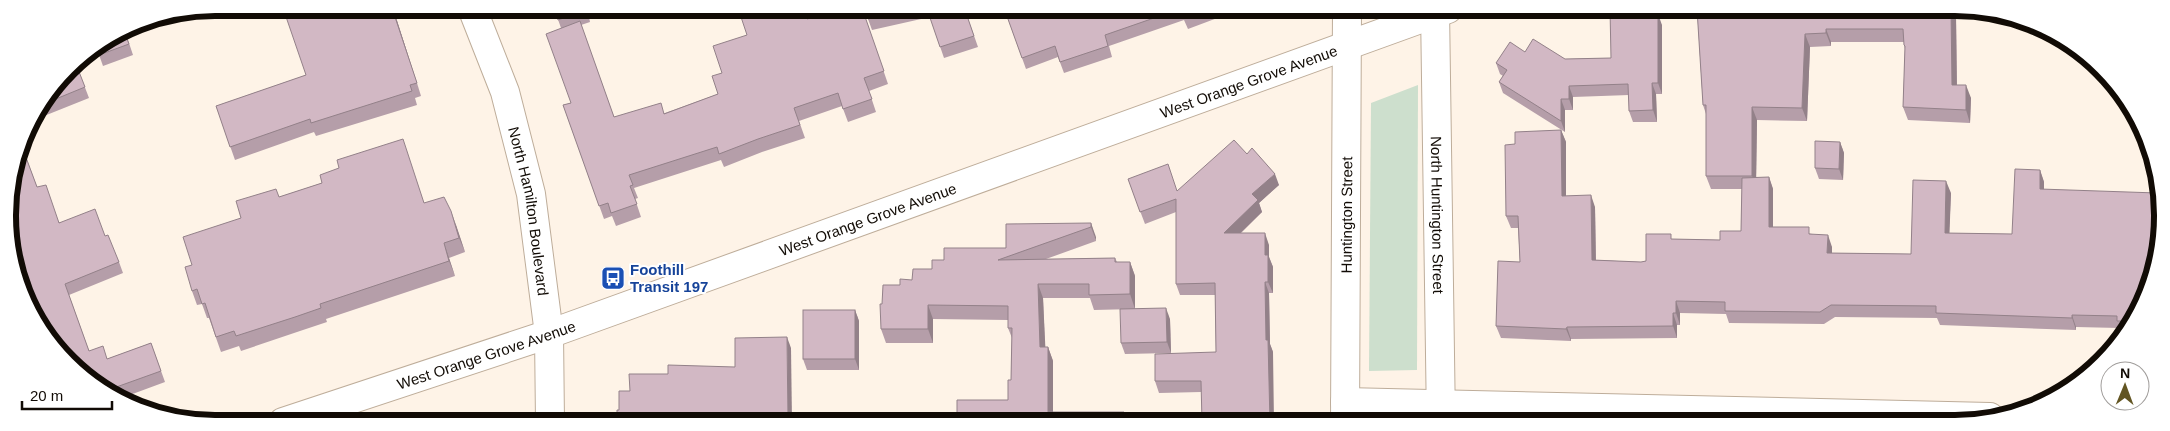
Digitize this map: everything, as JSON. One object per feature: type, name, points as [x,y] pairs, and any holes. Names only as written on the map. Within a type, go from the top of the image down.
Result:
[{"type":"street","name":"North Hamilton Boulevard","points":[[475,16],[505,92],[531,194],[548,334],[550,415]]},
{"type":"street","name":"Huntington Street","points":[[1345,412],[1347,16]]},
{"type":"street","name":"West Orange Grove Avenue","points":[[304,415],[548,334],[1346,46],[1424,16]]},
{"type":"street","name":"North Huntington Street","points":[[1439,16],[1441,413]]},
{"type":"street","points":[[1345,412],[1716,415]]},
{"type":"green space","points":[[1418,85],[1417,370],[1369,371],[1371,103]]},
{"type":"building","points":[[286,16],[395,16],[417,83],[410,85],[412,91],[311,123],[310,119],[230,147],[216,106],[306,75]]},
{"type":"building","points":[[557,16],[569,16],[558,20]]},
{"type":"building","points":[[741,16],[806,16],[807,19],[818,16],[865,16],[884,71],[864,78],[872,99],[843,109],[838,93],[794,108],[800,125],[719,154],[717,147],[629,175],[633,185],[630,186],[637,204],[611,213],[608,203],[599,206],[563,105],[571,103],[546,34],[580,21],[614,117],[661,103],[664,114],[718,94],[712,76],[722,73],[713,46],[747,35]]},
{"type":"building","points":[[867,16],[881,16],[868,19]]},
{"type":"building","points":[[929,16],[967,16],[974,36],[940,47]]},
{"type":"building","points":[[1007,16],[1160,16],[1105,35],[1108,46],[1060,62],[1055,46],[1022,58]]},
{"type":"building","points":[[1610,16],[1658,16],[1658,83],[1652,83],[1653,110],[1629,111],[1628,84],[1569,86],[1569,99],[1561,99],[1561,121],[1499,82],[1507,70],[1496,63],[1510,42],[1525,52],[1533,39],[1565,59],[1611,58]]},
{"type":"building","points":[[1697,16],[1951,16],[1952,85],[1966,85],[1966,110],[1903,107],[1905,46],[1903,29],[1826,29],[1826,33],[1805,34],[1802,108],[1752,107],[1752,176],[1706,176],[1706,105],[1703,105]]},
{"type":"building","points":[[126,37],[129,44],[99,54]]},
{"type":"building","points":[[79,71],[85,87],[53,100]]},
{"type":"building","points":[[1561,130],[1562,196],[1591,195],[1592,260],[1646,261],[1646,234],[1671,234],[1671,239],[1720,240],[1720,231],[1741,231],[1742,178],[1769,177],[1769,227],[1809,227],[1809,234],[1828,235],[1827,253],[1911,254],[1913,180],[1946,181],[1945,233],[2012,234],[2015,169],[2040,170],[2040,189],[2152,193],[2154,216],[2150,254],[2139,292],[2123,321],[2117,321],[2117,316],[2072,315],[2072,318],[1936,313],[1936,306],[1831,305],[1820,312],[1725,311],[1725,302],[1676,301],[1676,313],[1673,313],[1673,326],[1567,327],[1566,329],[1496,326],[1498,261],[1520,262],[1518,216],[1506,216],[1505,145],[1515,144],[1515,132]]},
{"type":"building","points":[[403,139],[424,203],[444,197],[451,211],[459,238],[444,243],[449,261],[320,304],[321,308],[295,317],[236,336],[234,331],[216,337],[205,303],[202,304],[197,289],[192,291],[185,267],[192,265],[183,237],[241,218],[236,201],[276,189],[279,197],[322,183],[320,175],[339,168],[337,160]]},
{"type":"building","points":[[1234,140],[1247,154],[1252,148],[1275,174],[1252,194],[1258,200],[1224,233],[1265,233],[1265,255],[1268,255],[1268,282],[1265,282],[1270,415],[1202,415],[1201,381],[1155,381],[1155,354],[1216,352],[1215,283],[1176,284],[1176,199],[1140,212],[1128,179],[1168,164],[1177,191]]},
{"type":"building","points":[[1815,141],[1840,142],[1839,169],[1815,168]]},
{"type":"building","points":[[25,156],[37,187],[46,185],[59,223],[95,209],[105,236],[108,235],[119,262],[65,284],[89,351],[103,346],[107,359],[151,343],[161,371],[115,387],[94,374],[57,337],[37,304],[20,254],[16,216],[18,189]]},
{"type":"building","points":[[1091,223],[1091,227],[998,260],[1115,258],[1115,262],[1130,262],[1130,294],[1089,295],[1089,284],[1038,284],[1040,347],[1048,347],[1048,412],[1124,412],[1124,415],[957,415],[957,400],[1008,400],[1008,380],[1011,380],[1012,328],[1008,328],[1008,306],[928,305],[928,329],[881,329],[880,304],[882,304],[883,285],[900,285],[900,279],[912,280],[913,269],[932,269],[932,260],[944,260],[944,248],[1006,248],[1006,224]]},
{"type":"building","points":[[1166,308],[1167,342],[1121,343],[1120,309]]},
{"type":"building","points":[[803,310],[855,310],[855,359],[803,359]]},
{"type":"building","points":[[787,337],[788,415],[617,415],[617,410],[619,410],[619,391],[630,391],[629,374],[668,374],[668,365],[735,367],[735,338]]},
{"type":"place","name":"Foothill Transit 197","points":[[613,278]]}]
